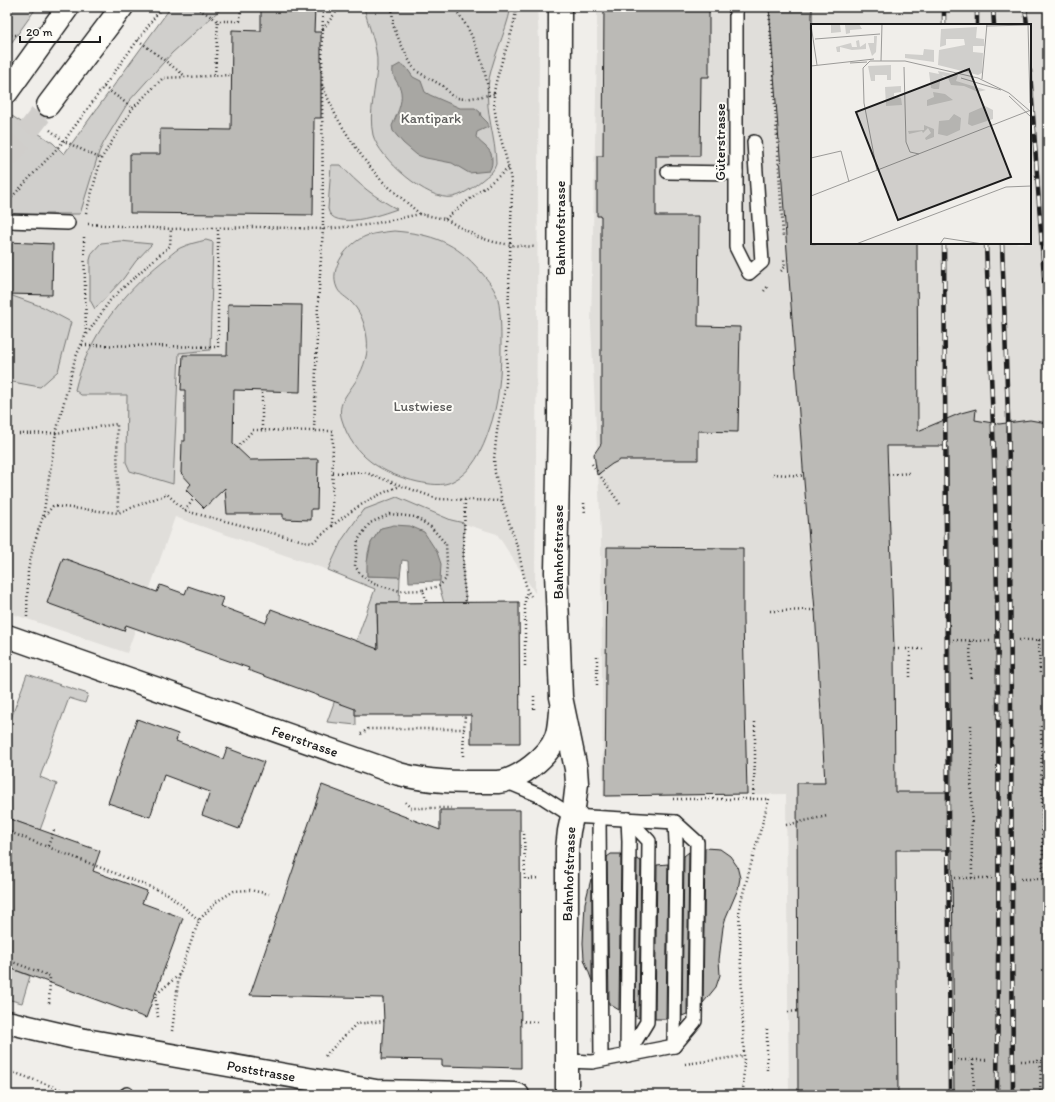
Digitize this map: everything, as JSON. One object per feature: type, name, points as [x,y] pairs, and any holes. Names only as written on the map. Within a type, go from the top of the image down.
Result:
[{"type":"main road","points":[[7,92],[68,7]]},
{"type":"main road","points":[[48,105],[122,7]]},
{"type":"main road","name":"Bahnhofstrasse","points":[[560,7],[559,424],[556,572],[561,697],[576,769],[577,783],[567,845],[567,1095]]},
{"type":"main road","name":"Feerstrasse","points":[[14,638],[399,774],[415,778],[451,782],[505,781],[516,776],[538,761],[552,746],[557,736],[561,697]]},
{"type":"main road","name":"Poststrasse","points":[[7,1022],[80,1039],[376,1090],[518,1095]]},
{"type":"lane","name":"Güterstrasse","points":[[736,7],[736,246],[749,273],[762,262],[754,142]]},
{"type":"lane","points":[[668,172],[736,173]]},
{"type":"lane","points":[[7,221],[68,223]]},
{"type":"lane","points":[[505,781],[541,796],[572,816],[675,822],[697,842],[695,1021],[674,1046],[592,1062],[567,1061]]},
{"type":"lane","points":[[598,818],[601,1060]]},
{"type":"lane","points":[[627,1055],[628,819]]},
{"type":"lane","points":[[627,1055],[647,1022],[649,849],[649,841],[628,819]]},
{"type":"lane","points":[[674,1046],[675,822]]},
{"type":"path","points":[[7,202],[64,141],[162,7]]},
{"type":"path","points":[[196,7],[218,21],[240,20],[241,7]]},
{"type":"path","points":[[314,431],[318,304],[323,229],[323,7]]},
{"type":"path","points":[[322,30],[340,7]]},
{"type":"path","points":[[392,7],[393,25],[412,66],[418,72],[443,86],[452,96],[457,98],[472,98],[494,94]]},
{"type":"path","points":[[453,7],[465,26],[478,52],[484,69],[489,95]]},
{"type":"path","points":[[516,7],[512,32],[495,84],[494,94],[496,113],[509,168],[512,191],[506,384],[497,431],[494,460],[495,473],[502,501],[518,549],[528,590],[535,602]]},
{"type":"path","points":[[215,75],[218,21]]},
{"type":"path","points":[[7,35],[21,36]]},
{"type":"path","points":[[138,40],[185,77]]},
{"type":"path","points":[[86,334],[83,223],[101,159],[133,108],[164,78],[232,75]]},
{"type":"path","points":[[322,85],[336,116],[366,162],[382,180],[420,214]]},
{"type":"path","points":[[104,87],[133,108]]},
{"type":"path","points":[[445,219],[509,168]]},
{"type":"path","points":[[68,223],[171,229],[257,227],[323,229],[367,225],[420,214],[445,219],[478,237],[511,245],[560,248]]},
{"type":"path","points":[[82,344],[218,347],[218,228]]},
{"type":"path","points":[[14,638],[27,624],[28,570],[42,519],[56,433],[75,359],[86,334],[111,299],[170,246],[171,229]]},
{"type":"path","points":[[262,391],[262,430]]},
{"type":"path","points":[[20,434],[56,433],[117,424],[118,513]]},
{"type":"path","points":[[237,448],[253,430],[333,432],[332,526]]},
{"type":"path","points":[[592,464],[620,504]]},
{"type":"path","points":[[333,473],[364,472],[438,499],[502,501]]},
{"type":"path","points":[[888,475],[909,473]]},
{"type":"path","points":[[773,474],[804,476]]},
{"type":"path","points":[[42,519],[52,506],[118,513],[167,494],[185,511],[312,543],[354,509],[380,493],[401,486]]},
{"type":"path","points":[[185,511],[194,498]]},
{"type":"path","points":[[465,500],[463,576],[466,602]]},
{"type":"path","points":[[390,514],[415,517],[431,527],[446,544],[446,578],[439,586],[423,590],[400,591],[374,584],[361,575],[356,566],[358,540],[370,523],[390,514]]},
{"type":"path","points":[[423,590],[427,603]]},
{"type":"path","points":[[524,666],[525,600],[528,590]]},
{"type":"path","points":[[770,611],[815,610]]},
{"type":"path","points":[[953,640],[990,641]]},
{"type":"path","points":[[1019,640],[1048,640]]},
{"type":"path","points":[[1039,640],[1040,676]]},
{"type":"path","points":[[970,641],[971,680]]},
{"type":"path","points":[[910,648],[910,680]]},
{"type":"path","points":[[894,649],[923,648]]},
{"type":"path","points":[[597,656],[597,686]]},
{"type":"path","points":[[534,689],[534,713]]},
{"type":"path","points":[[463,761],[465,715]]},
{"type":"path","points":[[753,799],[755,720]]},
{"type":"path","points":[[971,725],[972,878]]},
{"type":"path","points":[[1041,726],[1043,879]]},
{"type":"path","points":[[358,737],[368,729],[464,729]]},
{"type":"path","points":[[666,799],[769,799],[738,908],[744,1056],[743,1095]]},
{"type":"path","points":[[786,825],[827,816]]},
{"type":"path","points":[[48,846],[54,830]]},
{"type":"path","points":[[524,830],[525,879],[538,878]]},
{"type":"path","points":[[7,831],[168,894],[199,920]]},
{"type":"path","points":[[955,878],[992,878]]},
{"type":"path","points":[[1021,879],[1048,879]]},
{"type":"path","points":[[171,1035],[179,975],[199,920],[216,902],[234,891],[250,890],[269,894]]},
{"type":"path","points":[[7,960],[50,976],[49,1007]]},
{"type":"path","points":[[158,1017],[155,995],[179,975]]},
{"type":"path","points":[[788,1012],[798,1011]]},
{"type":"path","points":[[322,1060],[356,1024],[384,1021]]},
{"type":"path","points":[[520,1021],[537,1022]]},
{"type":"path","points":[[767,1029],[767,1073]]},
{"type":"path","points":[[957,1060],[988,1060]]},
{"type":"path","points":[[973,1060],[974,1095]]},
{"type":"path","points":[[1021,1061],[1048,1061]]},
{"type":"path","points":[[1040,1095],[1041,1061]]},
{"type":"path","points":[[7,1070],[62,1090],[61,1095]]},
{"type":"path","points":[[761,1091],[774,1090]]},
{"type":"shaded area","points":[[171,7],[537,7],[539,39],[535,593],[497,534],[451,520],[342,540],[328,570],[175,517],[127,653],[7,612],[7,214],[63,154]]},
{"type":"shaded area","points":[[597,7],[1048,7],[1048,1095],[789,1095],[786,794],[603,797],[601,534],[591,324]]},
{"type":"shaded area","points":[[400,64],[406,67],[413,77],[421,81],[425,92],[430,95],[460,108],[475,108],[480,112],[481,116],[488,123],[488,127],[477,132],[476,137],[491,153],[492,164],[489,171],[469,173],[452,163],[417,155],[403,143],[393,131],[392,126],[399,109],[401,96],[400,89],[393,75],[393,68]]},
{"type":"shaded area","points":[[394,525],[410,526],[424,532],[437,552],[441,564],[440,581],[409,582],[408,561],[402,560],[400,577],[367,576],[367,562],[371,543],[381,528]]},
{"type":"green space","points":[[7,7],[37,7],[7,49]]},
{"type":"green space","points":[[171,7],[223,7],[172,53],[129,101],[99,152],[80,214],[7,214],[7,124],[12,116],[53,143],[64,154]]},
{"type":"green space","name":"Kantipark","points":[[364,7],[511,7],[506,27],[489,77],[487,97],[496,154],[496,164],[491,173],[463,193],[453,197],[443,197],[418,186],[394,166],[377,144],[373,135],[371,118],[377,58]]},
{"type":"green space","points":[[331,165],[341,165],[367,190],[397,209],[359,220],[338,219],[332,216],[328,209]]},
{"type":"green space","name":"Lustwiese","points":[[394,231],[432,237],[453,247],[462,253],[481,272],[491,285],[498,299],[501,322],[501,367],[499,388],[492,420],[484,445],[471,466],[460,477],[445,484],[427,484],[405,479],[381,469],[362,454],[354,444],[347,433],[342,420],[342,403],[362,370],[367,354],[367,338],[365,327],[359,312],[337,288],[335,272],[341,257],[359,239],[373,234]]},
{"type":"green space","points":[[206,240],[213,242],[210,350],[179,353],[173,484],[130,471],[126,462],[127,395],[81,395],[75,390],[88,353],[97,335],[120,303],[148,274],[180,248]]},
{"type":"green space","points":[[120,241],[152,244],[136,261],[123,279],[95,309],[90,300],[90,260],[92,253],[101,243]]},
{"type":"green space","points":[[7,294],[43,307],[71,322],[58,371],[40,387],[7,381]]},
{"type":"green space","points":[[397,497],[451,520],[464,523],[463,576],[466,603],[444,603],[439,586],[440,581],[381,528],[371,543],[368,553],[367,576],[400,577],[399,603],[377,603],[378,668],[355,668],[356,725],[327,722],[375,589],[328,570],[342,540],[363,510]]},
{"type":"green space","points":[[27,674],[88,694],[85,703],[69,698],[40,777],[57,784],[40,830],[7,818],[7,727]]},
{"type":"green space","points":[[7,967],[30,976],[22,1003],[7,999]]},
{"type":"building","points":[[261,7],[315,7],[314,32],[321,32],[321,118],[314,118],[313,215],[130,213],[130,154],[160,154],[160,129],[231,130],[232,30],[261,31]]},
{"type":"building","points":[[604,7],[709,7],[709,77],[701,77],[700,156],[656,156],[656,216],[699,216],[698,326],[740,327],[738,432],[698,431],[698,460],[620,460],[597,475],[594,454],[601,444],[601,216],[597,216],[597,156],[603,156]]},
{"type":"building","points":[[769,7],[812,7],[811,244],[917,244],[918,431],[961,413],[976,409],[975,420],[999,424],[1030,420],[1047,423],[1048,1095],[954,1095],[952,850],[896,850],[898,1095],[798,1095],[797,783],[825,783],[815,610]],"holes":[[[887,446],[948,446],[951,792],[895,792],[894,649]]]},
{"type":"building","points":[[7,242],[53,244],[52,295],[7,294]]},
{"type":"building","points":[[228,304],[302,305],[300,392],[234,390],[233,444],[250,460],[318,459],[317,509],[311,509],[311,520],[283,519],[283,514],[227,514],[225,488],[204,508],[186,490],[191,484],[181,473],[182,441],[185,441],[185,390],[181,390],[183,355],[227,355]]},
{"type":"building","points":[[607,547],[743,548],[747,794],[605,796]]},
{"type":"building","points":[[63,558],[157,592],[160,585],[185,594],[188,586],[223,598],[220,606],[266,623],[271,609],[378,649],[377,603],[519,602],[520,743],[471,743],[471,715],[355,715],[355,709],[248,670],[249,668],[126,625],[124,631],[47,603]]},
{"type":"building","points":[[137,719],[178,734],[176,741],[223,759],[227,748],[264,762],[239,829],[202,815],[210,792],[164,775],[150,817],[108,803]]},
{"type":"building","points":[[322,785],[440,830],[440,810],[520,810],[521,1068],[442,1066],[442,1060],[382,1059],[384,1021],[383,998],[250,995]]},
{"type":"building","points":[[7,818],[100,851],[93,871],[147,891],[142,903],[183,918],[146,1018],[7,967]]},
{"type":"building","points":[[705,848],[720,849],[730,856],[737,866],[740,878],[738,889],[723,927],[719,960],[720,975],[716,987],[703,1003]]},
{"type":"building","points":[[689,852],[687,1014],[682,1016],[684,856]]},
{"type":"building","points":[[611,854],[621,854],[619,1010],[609,1004],[607,857]]},
{"type":"building","points":[[637,859],[641,861],[639,1018],[635,1016]]},
{"type":"building","points":[[668,864],[666,1019],[655,1019],[657,865]]},
{"type":"building","points":[[591,879],[592,981],[584,959],[583,943],[585,903]]},
{"type":"tunnel","points":[[7,158],[48,105]]},
{"type":"railway","points":[[944,7],[944,24]]},
{"type":"railway","points":[[977,7],[977,24]]},
{"type":"railway","points":[[993,7],[994,24]]},
{"type":"railway","points":[[1025,7],[1027,24]]},
{"type":"railway","points":[[1031,86],[1048,336]]},
{"type":"railway","points":[[944,244],[950,1095]]},
{"type":"railway","points":[[986,244],[994,464],[998,645],[999,870],[997,1095]]},
{"type":"railway","points":[[1002,244],[1008,415],[1010,530],[1013,1095]]}]
